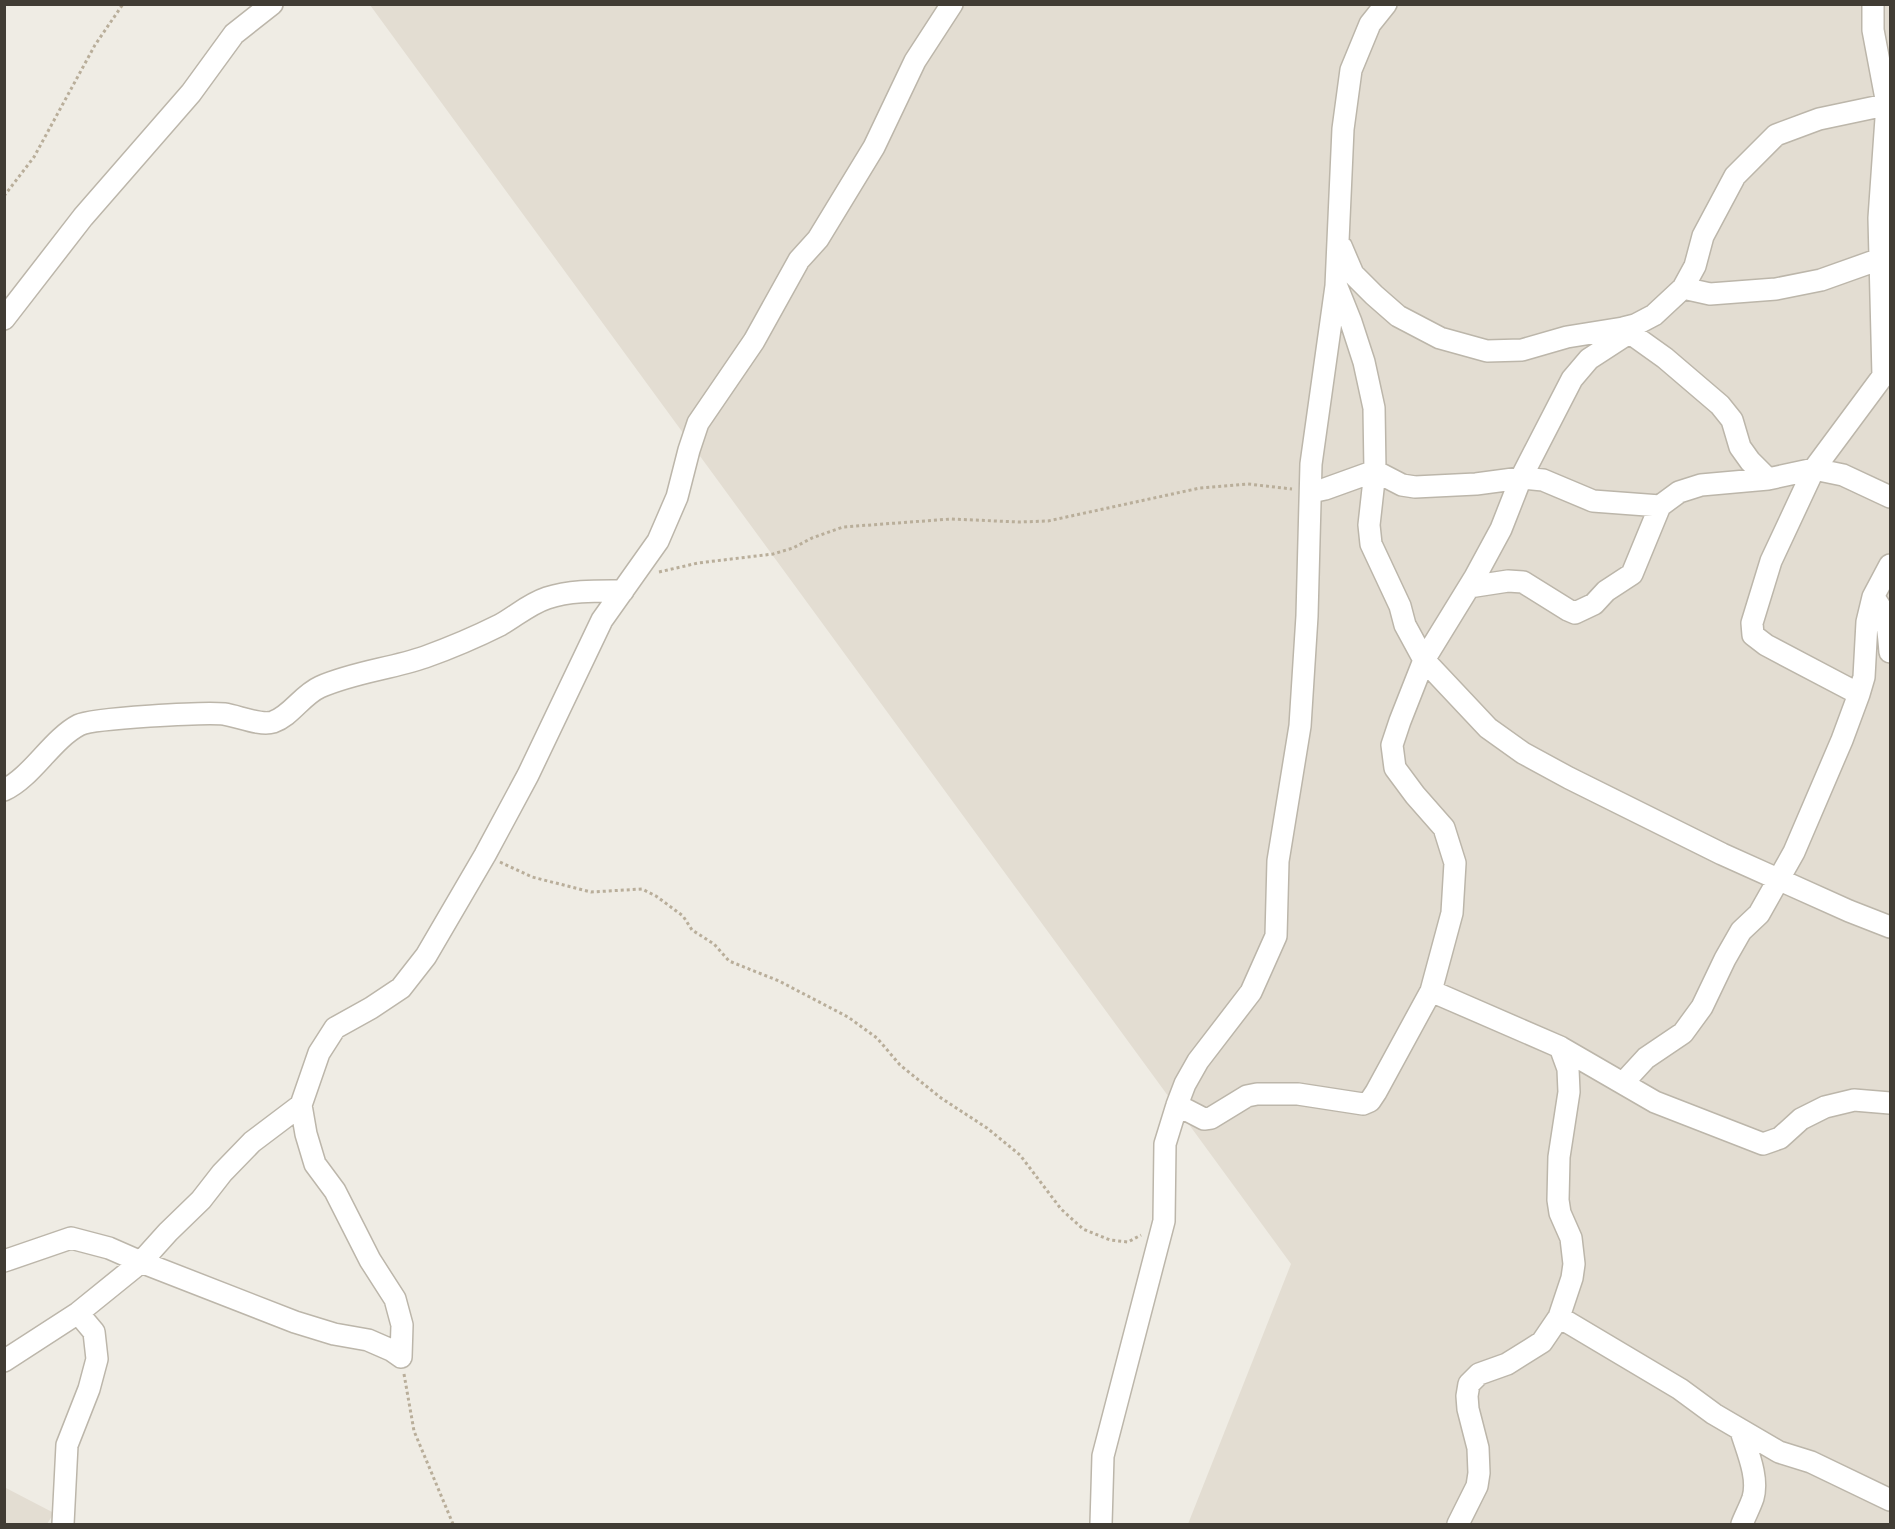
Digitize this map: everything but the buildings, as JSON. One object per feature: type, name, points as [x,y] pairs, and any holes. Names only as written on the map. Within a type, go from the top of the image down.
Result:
[{"type":"street","points":[[4,319],[83,217],[191,93],[234,34],[272,4]]},
{"type":"street","points":[[401,1358],[402,1324],[395,1299],[370,1260],[335,1191],[315,1164],[306,1134],[301,1106],[319,1053],[335,1028],[400,988],[426,956],[485,855],[528,775],[602,620],[658,541],[678,497],[698,423],[754,340],[799,260],[818,238],[874,147],[915,61],[952,4]]},
{"type":"street","points":[[1101,1524],[1103,1456],[1164,1221],[1166,1144],[1177,1105],[1185,1084],[1198,1061],[1251,992],[1276,936],[1278,861],[1300,726],[1307,616],[1311,464],[1336,286],[1343,129],[1351,70],[1370,24],[1386,4]]},
{"type":"street","points":[[1858,694],[1766,645],[1753,635],[1752,623],[1771,561],[1814,469],[1887,367],[1879,218],[1889,104],[1873,30],[1873,4]]},
{"type":"street","points":[[1177,1105],[1204,1119],[1211,1118],[1247,1096],[1257,1094],[1298,1094],[1363,1104],[1370,1101],[1431,991],[1452,913],[1455,863],[1444,828],[1395,768],[1392,745],[1424,660],[1469,587],[1501,529],[1521,478],[1572,379],[1589,359],[1626,330],[1654,315],[1683,288],[1695,266],[1703,236],[1734,176],[1776,135],[1819,119],[1889,104]]},
{"type":"street","points":[[1339,243],[1353,274],[1374,295],[1398,316],[1440,338],[1487,351],[1522,350],[1567,338],[1626,330],[1665,358],[1720,405],[1732,420],[1740,447],[1768,479]]},
{"type":"street","points":[[1683,288],[1710,294],[1736,294],[1776,289],[1821,280],[1880,259]]},
{"type":"street","points":[[1336,286],[1364,362],[1374,408],[1375,471],[1369,525],[1371,544],[1400,606],[1405,625],[1424,660],[1488,728],[1523,753],[1778,881],[1890,927]]},
{"type":"street","points":[[1469,587],[1508,581],[1523,582],[1568,610],[1575,613],[1580,612],[1594,604],[1606,591],[1632,574],[1660,506],[1679,492],[1701,484],[1768,479],[1814,469],[1843,475],[1890,497]]},
{"type":"street","points":[[1311,492],[1375,471],[1402,485],[1415,487],[1476,484],[1521,478],[1543,480],[1593,501],[1660,506]]},
{"type":"street","points":[[1623,1083],[1646,1058],[1683,1033],[1702,1007],[1741,931],[1759,914],[1778,881],[1802,833],[1842,740],[1864,677],[1867,622],[1873,597],[1890,565]]},
{"type":"street","points":[[4,790],[81,724],[222,714],[263,723],[273,722],[316,688],[371,669],[423,657],[501,624],[522,610],[549,597],[627,586]]},
{"type":"street","points":[[1873,597],[1883,607],[1888,626],[1890,652]]},
{"type":"street","points":[[1431,991],[1560,1047],[1655,1102],[1763,1144],[1780,1138],[1801,1119],[1825,1107],[1854,1100],[1890,1103]]},
{"type":"street","points":[[1458,1524],[1477,1486],[1479,1473],[1478,1448],[1468,1409],[1469,1384],[1479,1374],[1507,1364],[1542,1342],[1559,1317],[1572,1278],[1574,1264],[1571,1238],[1560,1213],[1558,1200],[1559,1157],[1569,1092],[1568,1069],[1560,1047]]},
{"type":"street","points":[[4,1360],[78,1313],[141,1262],[201,1200],[222,1173],[252,1142],[301,1106]]},
{"type":"street","points":[[4,1262],[71,1239],[109,1248],[295,1322],[333,1334],[368,1340],[391,1350],[401,1358]]},
{"type":"street","points":[[63,1524],[67,1445],[89,1389],[97,1359],[94,1332],[78,1313]]},
{"type":"street","points":[[1559,1317],[1680,1389],[1741,1431],[1779,1452],[1811,1462],[1890,1500]]},
{"type":"street","points":[[1741,1431],[1755,1483],[1754,1496],[1742,1524]]},
{"type":"path","points":[[4,196],[34,158],[95,45],[123,4]]},
{"type":"path","points":[[627,586],[698,563],[773,554],[850,526],[951,519],[1048,521],[1200,488],[1248,484],[1311,492]]},
{"type":"path","points":[[485,855],[532,877],[591,892],[642,889],[656,896],[683,916],[692,930],[714,944],[729,961],[779,981],[848,1017],[877,1038],[900,1065],[1020,1155],[1061,1209],[1083,1229],[1110,1240],[1128,1242],[1164,1221]]},
{"type":"path","points":[[401,1358],[414,1431],[453,1524]]},
{"type":"shaded area","points":[[370,5],[1890,5],[1890,1524],[1188,1524],[1291,1264]]},
{"type":"shaded area","points":[[4,1487],[54,1513],[47,1524],[5,1524]]}]
